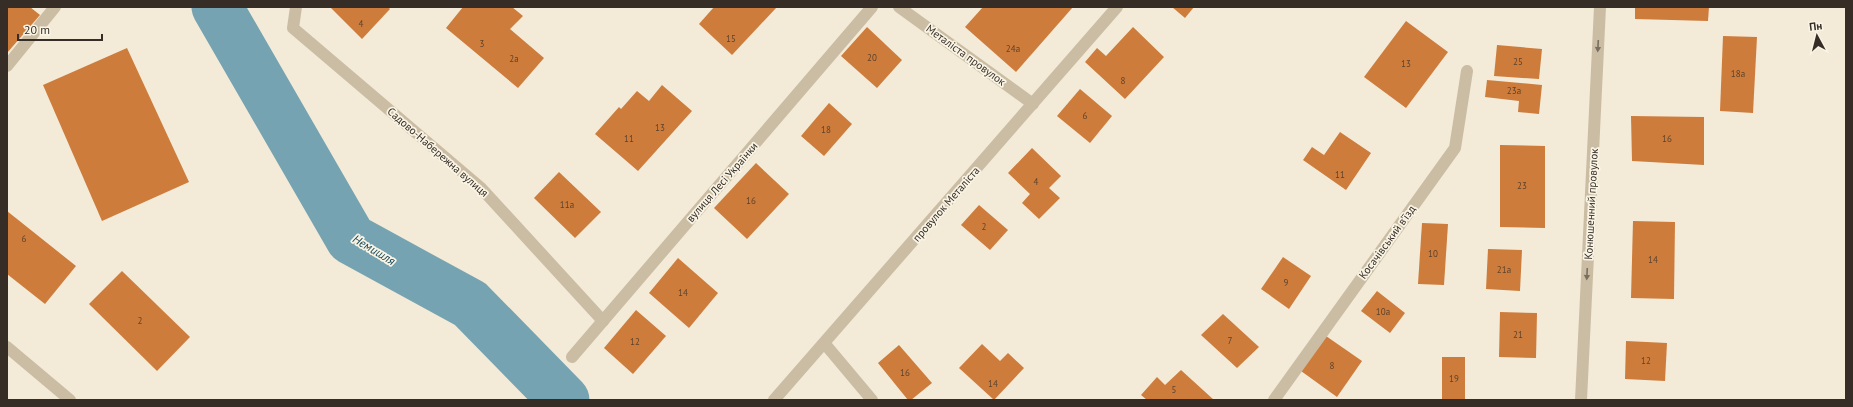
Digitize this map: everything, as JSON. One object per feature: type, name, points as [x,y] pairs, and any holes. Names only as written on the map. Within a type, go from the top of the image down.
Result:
[{"type":"street","points":[[7,66],[55,7]]},
{"type":"street","name":"Садово-Набережна вулиця","points":[[296,7],[293,28],[481,188],[603,320]]},
{"type":"street","name":"вулиця Лесі Українки","points":[[572,357],[872,7]]},
{"type":"street","name":"Металіста провулок","points":[[899,7],[1033,104]]},
{"type":"street","name":"провулок Металіста","points":[[774,400],[825,344],[1117,7]]},
{"type":"street","name":"Конюшенний провулок","points":[[1581,400],[1600,7]]},
{"type":"street","name":"Косачівський в’їзд","points":[[1274,400],[1455,148],[1467,71]]},
{"type":"street","points":[[825,344],[872,400]]},
{"type":"street","points":[[7,348],[70,400]]},
{"type":"building","points":[[7,7],[30,7],[40,15],[7,53]]},
{"type":"building","points":[[330,7],[388,7],[390,9],[362,39]]},
{"type":"building","points":[[463,7],[512,7],[523,16],[510,29],[544,58],[518,88],[446,28]]},
{"type":"building","points":[[714,7],[777,7],[732,55],[699,24]]},
{"type":"building","points":[[983,7],[1073,7],[1016,72],[965,27]]},
{"type":"building","points":[[1172,7],[1194,7],[1185,18]]},
{"type":"building","points":[[1635,7],[1709,7],[1708,21],[1635,19]]},
{"type":"building","points":[[1406,21],[1448,52],[1406,108],[1364,77]]},
{"type":"building","points":[[867,27],[902,60],[877,88],[841,56]]},
{"type":"building","points":[[1133,27],[1164,57],[1125,99],[1085,62],[1097,48],[1106,56]]},
{"type":"building","points":[[1723,36],[1757,37],[1753,113],[1720,111]]},
{"type":"building","points":[[1497,45],[1542,49],[1539,79],[1494,76]]},
{"type":"building","points":[[127,48],[189,182],[102,221],[43,85]]},
{"type":"building","points":[[1487,80],[1542,85],[1539,114],[1518,112],[1519,101],[1485,97]]},
{"type":"building","points":[[662,85],[692,111],[638,171],[595,134],[619,107],[621,109],[637,91],[649,101]]},
{"type":"building","points":[[1080,89],[1112,116],[1090,143],[1057,116]]},
{"type":"building","points":[[829,103],[852,124],[824,156],[801,136]]},
{"type":"building","points":[[1631,116],[1704,117],[1704,165],[1632,161]]},
{"type":"building","points":[[1340,132],[1371,153],[1346,190],[1303,160],[1312,147],[1324,155]]},
{"type":"building","points":[[1500,145],[1545,146],[1545,228],[1500,227]]},
{"type":"building","points":[[1032,148],[1061,176],[1049,188],[1060,198],[1039,219],[1022,203],[1030,194],[1008,173]]},
{"type":"building","points":[[756,163],[789,194],[747,239],[714,208]]},
{"type":"building","points":[[559,172],[601,212],[575,238],[534,198]]},
{"type":"building","points":[[979,205],[1008,230],[990,250],[961,225]]},
{"type":"building","points":[[7,211],[76,266],[45,304],[7,274]]},
{"type":"building","points":[[1633,221],[1675,222],[1674,299],[1631,298]]},
{"type":"building","points":[[1422,223],[1448,224],[1444,285],[1418,284]]},
{"type":"building","points":[[1488,249],[1522,250],[1520,291],[1486,289]]},
{"type":"building","points":[[1283,257],[1311,276],[1289,309],[1261,289]]},
{"type":"building","points":[[678,258],[718,293],[689,328],[649,293]]},
{"type":"building","points":[[122,271],[190,337],[157,371],[89,304]]},
{"type":"building","points":[[1377,291],[1405,313],[1390,333],[1361,311]]},
{"type":"building","points":[[636,310],[666,336],[633,374],[604,348]]},
{"type":"building","points":[[1500,312],[1537,313],[1536,358],[1499,357]]},
{"type":"building","points":[[1223,314],[1259,347],[1237,368],[1201,335]]},
{"type":"building","points":[[1326,336],[1362,361],[1337,397],[1301,371]]},
{"type":"building","points":[[1626,341],[1667,343],[1665,381],[1625,379]]},
{"type":"building","points":[[982,344],[1000,361],[1008,353],[1024,368],[994,400],[959,368]]},
{"type":"building","points":[[899,345],[932,383],[911,400],[908,400],[878,363]]},
{"type":"building","points":[[1442,357],[1465,357],[1465,400],[1442,400]]},
{"type":"building","points":[[1181,370],[1214,400],[1147,400],[1141,395],[1157,377],[1165,385]]},
{"type":"waterway","name":"Немишля","points":[[217,7],[351,239],[470,304],[564,400]]}]
